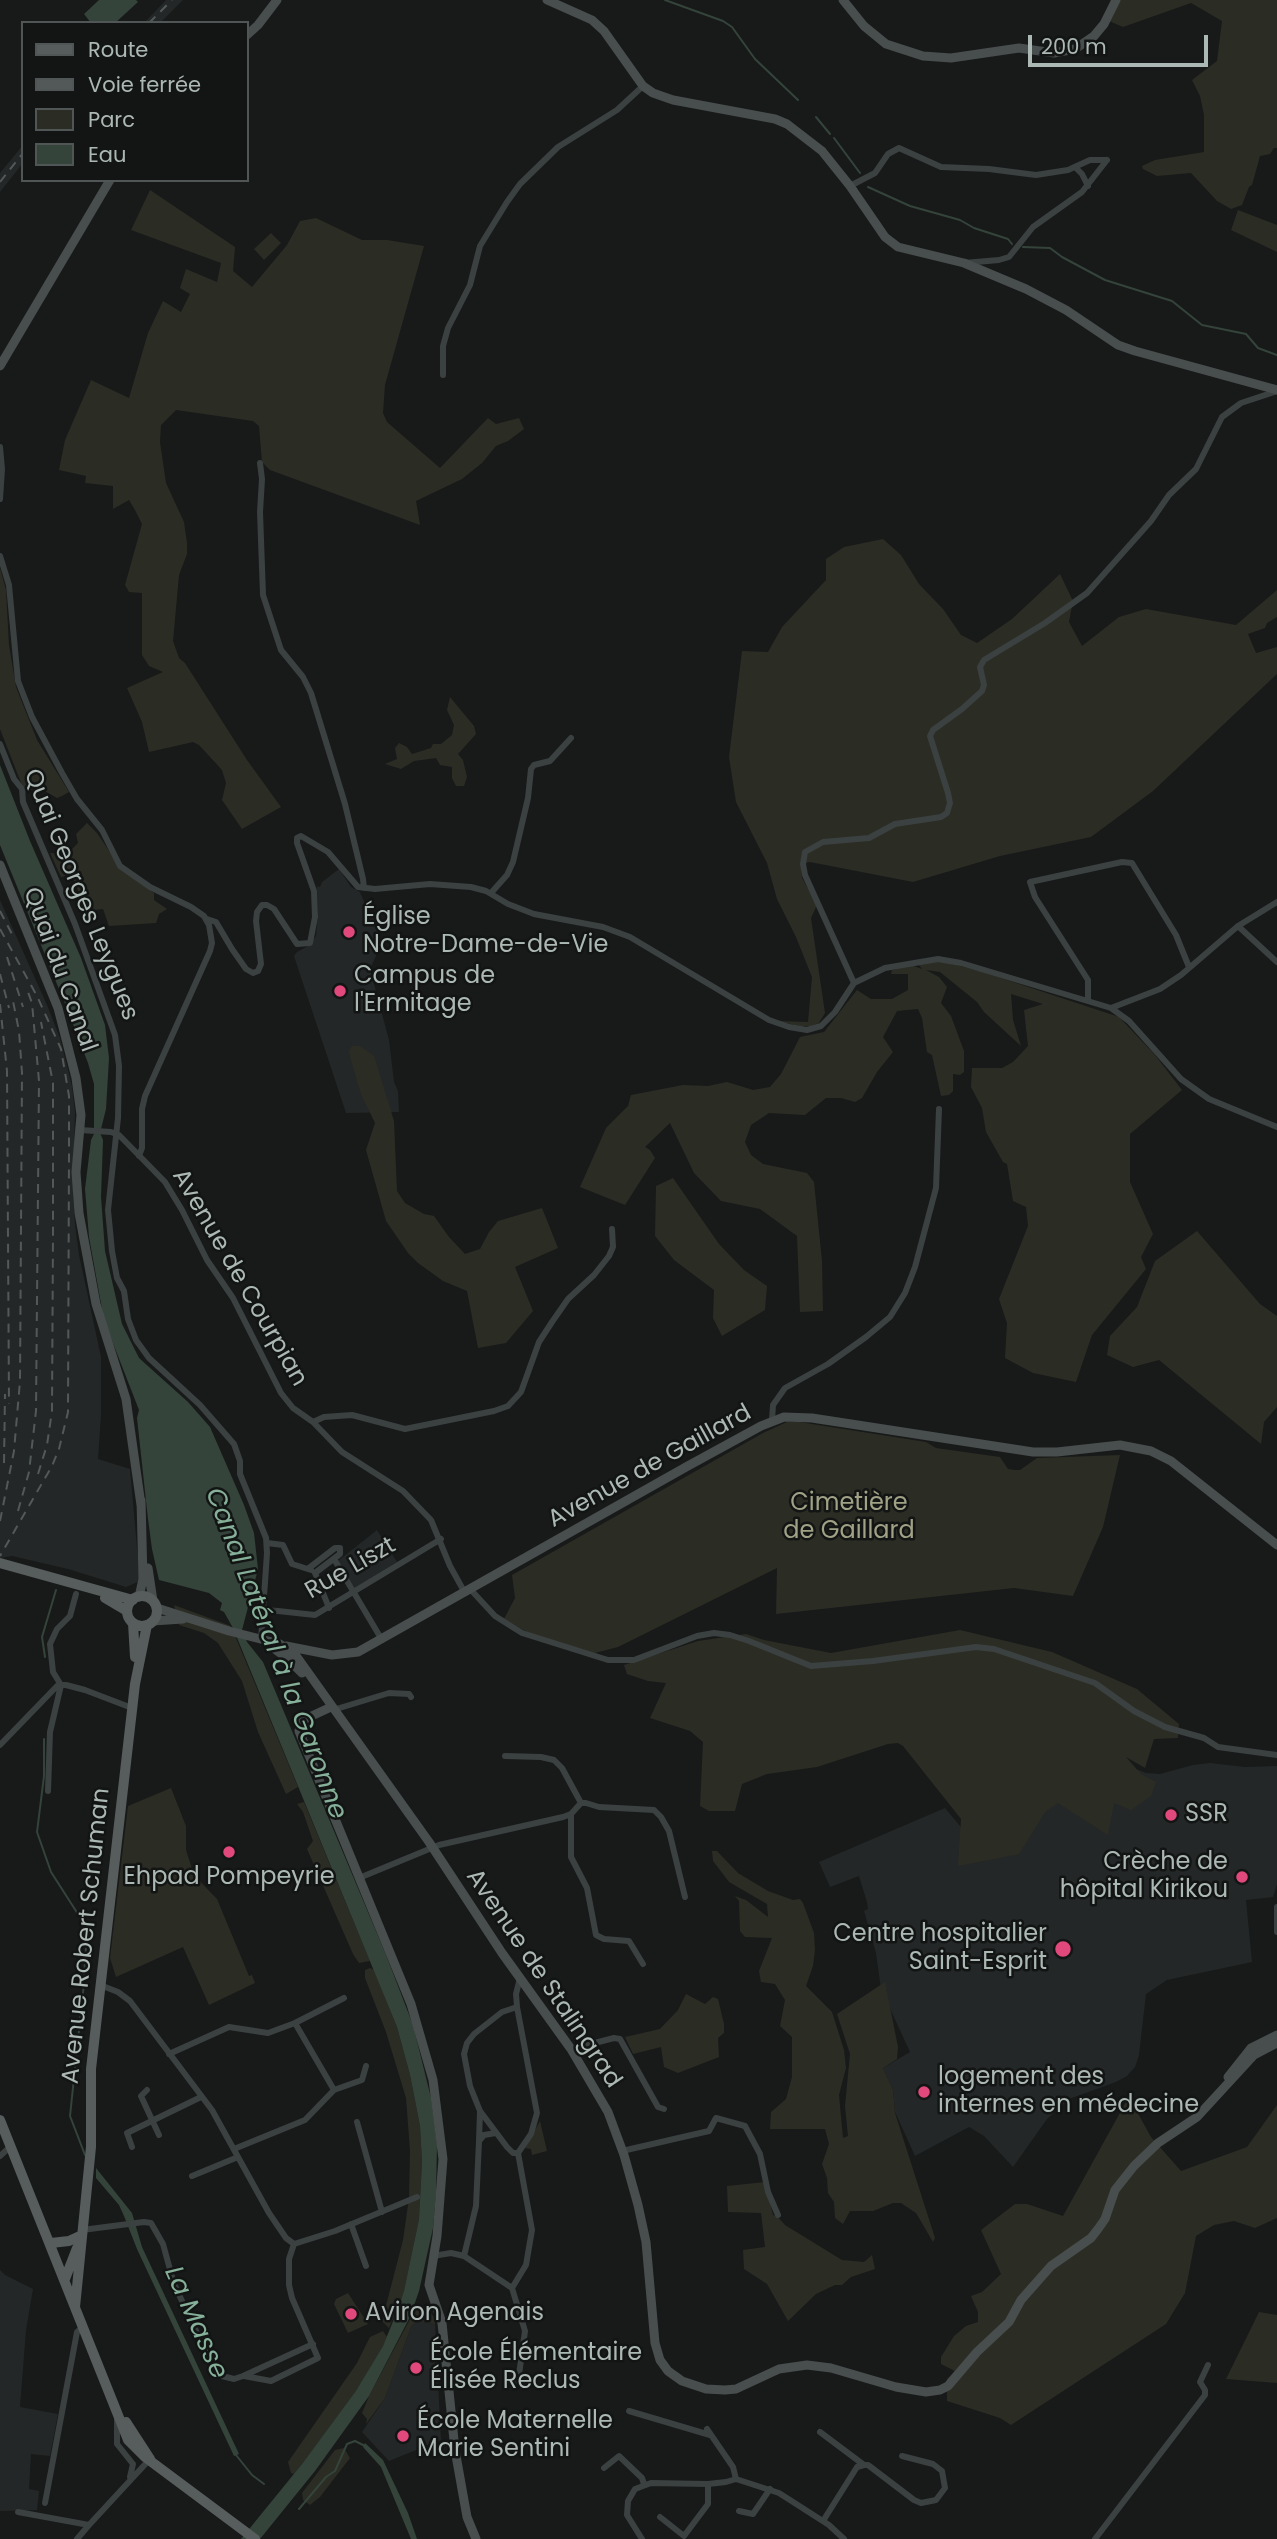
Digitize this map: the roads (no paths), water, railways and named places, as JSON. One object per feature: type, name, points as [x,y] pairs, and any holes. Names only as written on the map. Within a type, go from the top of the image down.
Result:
[{"type":"main road","points":[[0,1565],[104,1597],[127,1611],[133,1623],[150,1623],[155,1605],[147,1597],[136,1598],[46,1579]]},
{"type":"main road","points":[[127,1611],[136,1598]]},
{"type":"main road","name":"Avenue Robert Schuman","points":[[133,1623],[135,1681]]},
{"type":"main road","name":"Avenue Robert Schuman","points":[[75,2307],[92,2147],[91,2069],[127,1707],[150,1623]]},
{"type":"main road","points":[[0,2120],[128,2440],[139,2452],[255,2539]]},
{"type":"main road","points":[[51,2243],[69,2241],[82,2234]]},
{"type":"main road","name":"Avenue Robert Schuman","points":[[66,2281],[82,2234]]},
{"type":"main road","points":[[66,2281],[78,2274]]},
{"type":"main road","points":[[104,2380],[110,2385],[129,2429]]},
{"type":"main road","points":[[118,2417],[147,2451],[150,2459]]},
{"type":"street","points":[[248,34],[278,0]]},
{"type":"street","points":[[547,0],[583,14],[599,26],[643,86],[660,97],[744,112],[787,124],[822,151],[892,244],[964,264],[1049,300],[1118,345],[1277,391]]},
{"type":"street","points":[[843,0],[864,26],[886,44],[923,56],[951,58],[1018,48],[1054,53],[1075,50],[1094,36],[1104,24],[1116,0]]},
{"type":"street","points":[[443,375],[443,346],[448,328],[470,285],[480,246],[507,202],[520,184],[558,147],[617,110],[643,86]]},
{"type":"street","points":[[850,186],[875,173],[888,155],[899,148],[941,167],[989,169],[1036,176],[1075,167],[1090,160],[1107,160],[1088,186],[1065,206],[1032,227],[1006,258],[964,264]]},
{"type":"street","points":[[1075,167],[1083,174],[1088,186]]},
{"type":"street","points":[[1,361],[52,275],[71,249],[107,182]]},
{"type":"street","points":[[854,983],[805,875],[803,864],[806,852],[822,842],[869,838],[895,824],[942,817],[947,813],[950,803],[931,733],[982,691],[984,685],[980,667],[984,660],[1045,623],[1087,593],[1151,521],[1169,495],[1196,469],[1222,417],[1241,403],[1277,391]]},
{"type":"street","points":[[0,447],[0,499]]},
{"type":"street","points":[[260,463],[262,595],[281,650],[312,693],[349,816],[364,888]]},
{"type":"street","points":[[0,556],[9,585],[18,681],[32,717],[77,799],[102,830],[116,861],[123,869],[150,887],[216,922],[246,969],[253,973],[258,971],[261,964],[256,920],[262,905],[274,909],[297,944],[310,943],[315,917],[314,891],[297,843],[299,836],[328,852],[355,885],[364,888],[454,885],[481,889],[534,914],[592,924],[625,934],[769,1020],[789,1027],[807,1030],[821,1026],[835,1012],[854,983],[895,964],[938,959],[961,963],[1088,1000],[1122,1016],[1181,1079],[1199,1093],[1277,1127]]},
{"type":"street","points":[[491,893],[507,875],[513,862],[528,798],[532,767],[550,761],[571,738]]},
{"type":"street","name":"Quai Georges Leygues","points":[[0,744],[14,779],[22,789],[23,802],[61,887],[113,1026],[119,1066],[108,1210],[112,1251],[117,1278],[124,1292],[127,1317],[149,1358],[230,1437],[240,1461],[240,1474],[267,1543],[260,1639]]},
{"type":"street","points":[[1088,1000],[1089,986],[1084,973],[1035,897],[1030,882],[1122,862],[1132,863],[1176,935],[1189,967]]},
{"type":"street","name":"Quai du Canal","points":[[0,865],[63,1023],[80,1098],[82,1130],[76,1172],[79,1213],[96,1304],[126,1399],[141,1505],[142,1532]]},
{"type":"street","points":[[1111,1009],[1152,994],[1238,926],[1277,902]]},
{"type":"street","points":[[139,1156],[145,1096],[211,947],[206,918]]},
{"type":"street","points":[[1238,926],[1277,962]]},
{"type":"street","points":[[1122,1016],[1122,1010],[1128,1002]]},
{"type":"street","points":[[772,1420],[773,1405],[785,1388],[828,1364],[866,1337],[890,1317],[905,1293],[915,1267],[936,1188],[939,1110]]},
{"type":"street","points":[[82,1130],[113,1133]]},
{"type":"street","name":"Avenue de Courpian","points":[[113,1133],[149,1164],[175,1198],[207,1260],[228,1289],[281,1393],[293,1408],[313,1422],[342,1452],[403,1490],[431,1520],[450,1566],[468,1591],[495,1616],[522,1633],[608,1660],[634,1660],[697,1636],[713,1633],[735,1636],[811,1667],[976,1647],[994,1649],[1095,1683],[1134,1711],[1165,1727],[1204,1738],[1218,1747],[1277,1755]]},
{"type":"street","points":[[142,1143],[149,1164]]},
{"type":"street","points":[[313,1422],[320,1418],[352,1415],[405,1429],[508,1406],[521,1392],[538,1342],[568,1299],[594,1275],[609,1256],[613,1247],[612,1228]]},
{"type":"street","name":"Avenue de Gaillard","points":[[286,1646],[332,1655],[358,1651],[382,1640],[772,1420],[784,1417],[812,1418],[1033,1452],[1120,1445],[1139,1447],[1171,1461],[1277,1545]]},
{"type":"street","points":[[136,1598],[144,1579],[142,1532]]},
{"type":"street","points":[[142,1532],[155,1605]]},
{"type":"street","name":"Rue Liszt","points":[[278,1611],[310,1616],[329,1608],[441,1539]]},
{"type":"street","points":[[267,1543],[283,1545],[292,1564],[312,1571],[329,1608]]},
{"type":"street","points":[[335,1548],[340,1548],[341,1553],[334,1559],[312,1571],[335,1548]]},
{"type":"street","points":[[334,1559],[382,1640]]},
{"type":"street","points":[[48,1791],[50,1732],[61,1685],[53,1672],[50,1644],[57,1629],[70,1616],[76,1594]]},
{"type":"street","name":"Avenue de Stalingrad","points":[[155,1605],[187,1619],[286,1646],[297,1657],[571,2049],[608,2112],[622,2151],[646,2242],[655,2343],[660,2360],[674,2377],[706,2389],[725,2390],[736,2389],[779,2370],[807,2365],[831,2368],[896,2387],[926,2392],[940,2390],[956,2379],[977,2352],[1009,2322],[1021,2300],[1051,2266],[1091,2238],[1105,2219],[1115,2190],[1134,2166],[1158,2143],[1188,2125],[1247,2062],[1277,2038]]},
{"type":"street","name":"Avenue de Stalingrad","points":[[150,1623],[187,1619]]},
{"type":"street","name":"Avenue de Stalingrad","points":[[260,1639],[275,1648],[299,1670],[332,1708]]},
{"type":"street","points":[[275,1648],[283,1649],[292,1657],[332,1655]]},
{"type":"street","points":[[0,1745],[61,1685],[85,1690],[127,1707]]},
{"type":"street","points":[[411,1697],[409,1694],[389,1693],[332,1708],[301,1721],[299,1731],[411,2004],[433,2080],[443,2159],[441,2200],[429,2285],[442,2323],[455,2450],[467,2516],[476,2539]]},
{"type":"street","points":[[505,1756],[554,1760],[562,1768],[582,1803],[599,1807],[654,1810],[666,1825],[685,1897]]},
{"type":"street","points":[[359,1878],[432,1847],[571,1814],[582,1803]]},
{"type":"street","points":[[571,1814],[571,1857],[587,1888],[596,1935],[604,1939],[629,1941],[643,1964]]},
{"type":"street","points":[[1277,1907],[1277,1932]]},
{"type":"street","points":[[518,2153],[531,2134],[537,2113],[517,2004],[520,1978]]},
{"type":"street","points":[[100,1985],[118,1992],[130,2001],[201,2097],[234,2149],[269,2213],[286,2238],[294,2244]]},
{"type":"street","points":[[518,2153],[513,2153],[480,2111],[470,2086],[465,2049],[471,2038],[490,2021],[517,2004],[520,1993],[526,1987]]},
{"type":"street","points":[[169,2054],[229,2027],[268,2033],[295,2023],[344,1998]]},
{"type":"street","points":[[295,2023],[334,2090]]},
{"type":"street","name":"Avenue de Stalingrad","points":[[1209,2105],[1245,2053],[1266,2039],[1277,2038]]},
{"type":"street","points":[[571,2049],[620,2039],[658,2107],[664,2109]]},
{"type":"street","points":[[234,2149],[305,2120],[334,2090],[362,2080],[366,2066]]},
{"type":"street","points":[[147,2090],[141,2096],[159,2135]]},
{"type":"street","points":[[132,2147],[127,2133],[201,2097]]},
{"type":"street","points":[[464,2256],[476,2206],[480,2111]]},
{"type":"street","points":[[622,2151],[709,2131],[716,2118],[745,2126],[760,2154],[768,2192],[778,2215]]},
{"type":"street","points":[[357,2122],[382,2213]]},
{"type":"street","points":[[479,2141],[484,2136],[496,2133]]},
{"type":"street","points":[[0,2156],[10,2146]]},
{"type":"street","points":[[512,2288],[526,2265],[532,2237],[518,2153]]},
{"type":"street","points":[[192,2176],[238,2157]]},
{"type":"street","points":[[294,2244],[382,2213],[417,2197]]},
{"type":"street","points":[[82,2234],[120,2225],[144,2222],[151,2224],[160,2237],[174,2284],[216,2372],[228,2379],[243,2376],[313,2344]]},
{"type":"street","points":[[351,2224],[366,2266]]},
{"type":"street","points":[[243,2376],[271,2381],[316,2360],[318,2354],[292,2298],[289,2285],[289,2259],[294,2244]]},
{"type":"street","points":[[433,2256],[451,2253],[464,2256],[512,2288],[525,2331],[518,2382]]},
{"type":"street","points":[[46,2503],[77,2332],[83,2327]]},
{"type":"street","points":[[1096,2539],[1205,2395],[1200,2382],[1208,2365]]},
{"type":"street","points":[[260,2368],[260,2379]]},
{"type":"street","points":[[629,2411],[708,2432],[733,2467],[736,2479]]},
{"type":"street","points":[[118,2417],[117,2444],[134,2464],[127,2483]]},
{"type":"street","points":[[820,2432],[914,2500],[936,2500],[945,2488],[942,2471],[933,2464],[902,2456]]},
{"type":"street","points":[[604,2468],[619,2456],[644,2484]]},
{"type":"street","points":[[77,2539],[150,2459]]},
{"type":"street","points":[[823,2521],[857,2467],[864,2465]]},
{"type":"street","points":[[642,2539],[628,2520],[626,2510],[633,2492],[644,2484],[708,2484],[736,2479],[770,2489],[823,2521],[844,2539]]},
{"type":"street","points":[[660,2517],[684,2536],[708,2504],[708,2484]]},
{"type":"street","points":[[739,2511],[753,2514],[770,2489]]},
{"type":"street","points":[[18,2512],[89,2525]]},
{"type":"water","points":[[99,0],[138,2],[117,21],[89,21],[84,14]]},
{"type":"water","points":[[0,765],[81,958],[105,1025],[109,1058],[106,1109],[100,1133],[103,1140],[101,1197],[105,1251],[122,1324],[139,1358],[188,1402],[210,1427],[244,1505],[254,1533],[258,1569],[242,1630],[247,1642],[263,1662],[386,1955],[413,2025],[431,2098],[437,2144],[433,2228],[419,2291],[410,2317],[369,2396],[315,2471],[260,2539],[241,2539],[302,2464],[356,2391],[383,2346],[396,2314],[404,2291],[419,2219],[422,2162],[420,2126],[397,2027],[233,1628],[220,1610],[222,1603],[209,1593],[159,1580],[148,1519],[137,1418],[139,1410],[104,1320],[89,1237],[85,1189],[94,1134],[94,1084],[68,1011],[0,845]]},
{"type":"water","points":[[96,2168],[132,2213],[142,2247],[239,2454],[234,2456],[119,2205],[96,2178]]},
{"type":"water","points":[[365,2443],[383,2460],[417,2539],[411,2539],[381,2467],[363,2447]]},
{"type":"waterway","points":[[665,0],[723,21],[732,27],[755,59],[798,100]]},
{"type":"waterway","points":[[816,117],[830,134]]},
{"type":"waterway","points":[[834,138],[860,173]]},
{"type":"waterway","points":[[868,187],[910,206],[960,220],[974,228],[1008,239],[1012,244]]},
{"type":"waterway","points":[[1023,247],[1050,248],[1105,280],[1172,301],[1202,325],[1246,334],[1258,348],[1277,355]]},
{"type":"waterway","name":"La Masse","points":[[45,1657],[42,1637],[56,1590]]},
{"type":"waterway","name":"La Masse","points":[[44,1739],[44,1776],[37,1832],[51,1872],[85,1925],[87,1934],[84,1975]]},
{"type":"waterway","name":"La Masse","points":[[84,1983],[70,2116],[85,2155]]},
{"type":"waterway","points":[[299,2509],[326,2477],[335,2471],[347,2444],[355,2441],[365,2446]]},
{"type":"waterway","name":"La Masse","points":[[236,2455],[252,2475],[264,2484]]},
{"type":"tunnel","points":[[263,1610],[278,1611]]},
{"type":"railway","points":[[151,21],[172,0]]},
{"type":"railway","points":[[0,182],[21,156]]},
{"type":"railway","points":[[0,911],[13,936]]},
{"type":"railway","points":[[0,929],[37,996],[61,1049],[69,1096],[68,1412],[52,1466],[0,1556]]},
{"type":"railway","points":[[7,957],[23,1007]]},
{"type":"railway","points":[[0,974],[9,1008]]},
{"type":"railway","points":[[18,1511],[29,1472],[36,1411],[39,1081],[32,1003],[28,992]]},
{"type":"railway","points":[[0,1521],[14,1451],[20,1381],[22,1073],[19,1031],[12,996]]},
{"type":"railway","points":[[0,1004],[7,1071],[9,1404]]},
{"type":"railway","points":[[38,1474],[47,1445],[52,1411],[53,1083],[41,1022]]},
{"type":"railway","points":[[4,1463],[5,1394]]},
{"type":"place","name":"Église Notre-Dame-de-Vie","points":[[349,932]]},
{"type":"place","name":"Campus de l'Ermitage","points":[[340,991]]},
{"type":"place","name":"SSR","points":[[1171,1815]]},
{"type":"place","name":"Ehpad Pompeyrie","points":[[229,1852]]},
{"type":"place","name":"Crèche de hôpital Kirikou","points":[[1242,1877]]},
{"type":"place","name":"Centre hospitalier Saint-Esprit","points":[[1063,1949]]},
{"type":"place","name":"logement des internes en médecine","points":[[924,2092]]},
{"type":"place","name":"Aviron Agenais","points":[[351,2314]]},
{"type":"place","name":"École Élémentaire Élisée Reclus","points":[[416,2368]]},
{"type":"place","name":"École Maternelle Marie Sentini","points":[[403,2436]]},
{"type":"park label","name":"Cimetière de Gaillard","points":[[849,1518]]},
{"type":"water label","name":"Canal Latéral à la Garonne","points":[[275,1654]]}]
